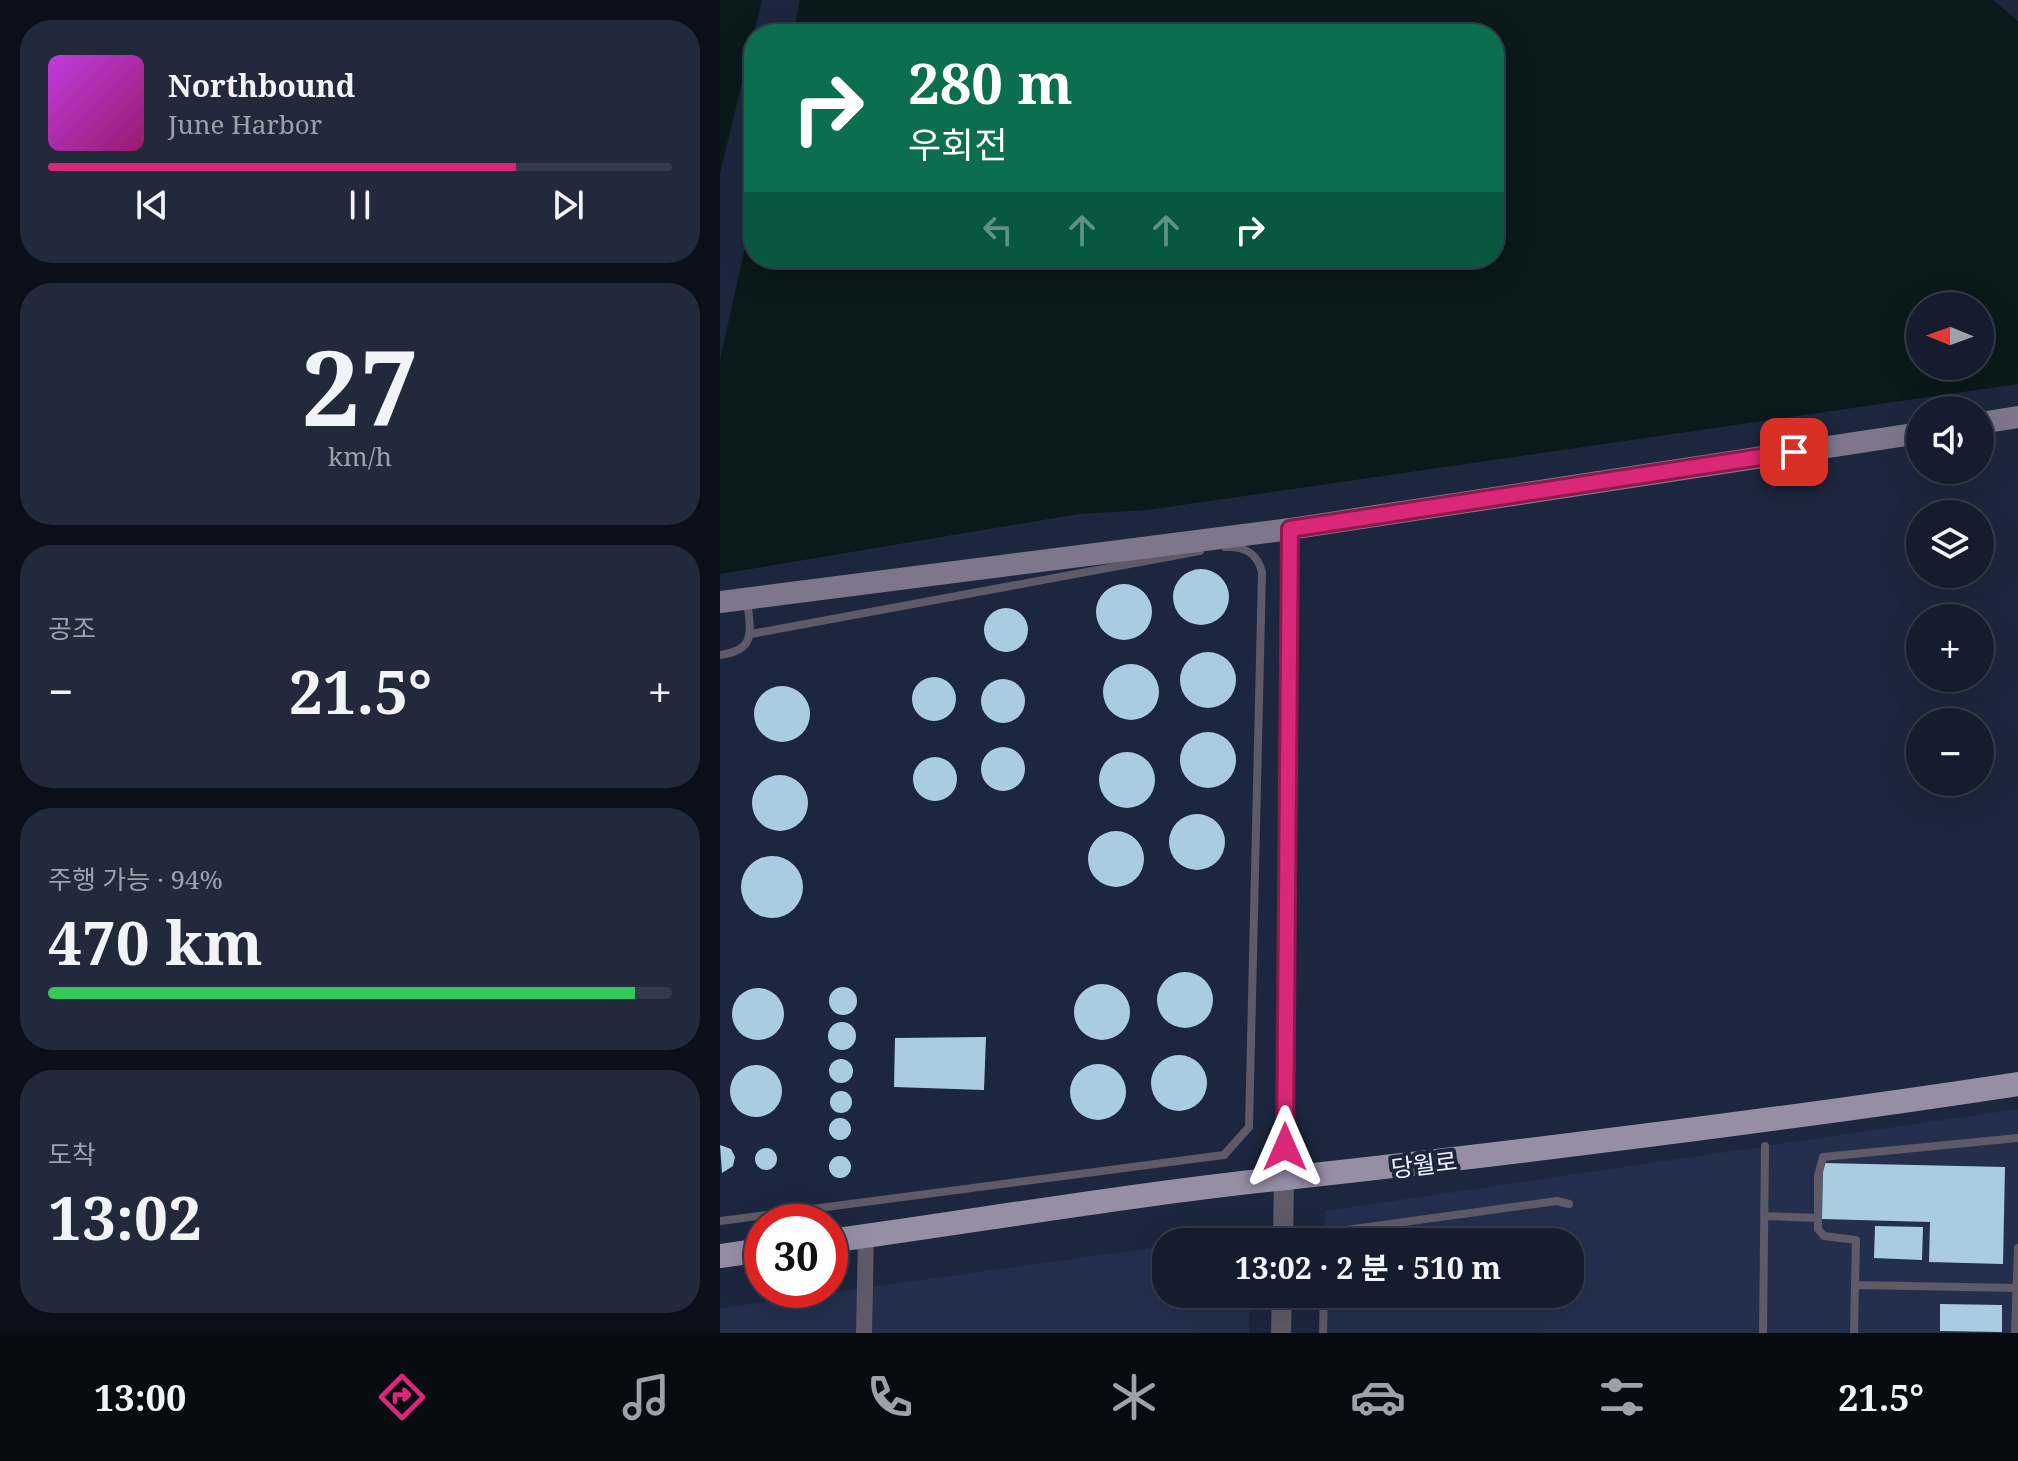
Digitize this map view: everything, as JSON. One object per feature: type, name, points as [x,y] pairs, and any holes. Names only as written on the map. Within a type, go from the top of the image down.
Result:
[{"type":"main road","points":[[1994,421],[2018,417]]},
{"type":"main road","points":[[720,602],[1290,529],[1906,435]]},
{"type":"main road","name":"당월로","points":[[848,1238],[1284,1178],[1377,1170],[1787,1119],[2018,1084]]},
{"type":"main road","points":[[720,1256],[744,1253]]},
{"type":"street","points":[[1283,1228],[1290,529]]},
{"type":"street","points":[[864,1333],[866,1236]]},
{"type":"street","points":[[1281,1333],[1282,1308]]},
{"type":"lane","points":[[720,1221],[1224,1155],[1249,1127],[1262,572],[1259,560],[1249,550],[1232,546],[1210,549],[751,634]]},
{"type":"lane","points":[[720,655],[735,653],[747,645],[751,634],[747,599]]},
{"type":"lane","points":[[1854,1333],[1856,1240],[1824,1236],[1818,1229],[1818,1176],[1823,1157],[2018,1138]]},
{"type":"lane","points":[[1763,1333],[1765,1146]]},
{"type":"lane","points":[[1361,1228],[1557,1201],[1569,1204]]},
{"type":"lane","points":[[1765,1216],[1818,1218]]},
{"type":"lane","points":[[2015,1333],[2018,1248]]},
{"type":"lane","points":[[1855,1285],[2017,1288]]},
{"type":"lane","points":[[1323,1333],[1324,1308]]},
{"type":"shaded area","points":[[720,0],[762,0],[756,24],[744,24],[744,74],[720,173]]},
{"type":"shaded area","points":[[800,0],[1993,0],[2018,21],[2018,384],[1935,396],[1906,396],[1906,400],[1147,510],[1078,514],[720,574],[720,360],[744,252],[744,268],[1504,268],[1504,24],[795,24]]},
{"type":"shaded area","points":[[2018,1109],[2018,1333],[1324,1333],[1324,1308],[1584,1308],[1584,1228],[1325,1228],[1325,1211]]},
{"type":"shaded area","points":[[1152,1248],[1152,1308],[1250,1308],[1249,1333],[720,1333],[720,1308],[744,1305],[744,1308],[848,1308],[848,1290]]},
{"type":"building","points":[[1201,569],[1221,577],[1229,597],[1221,617],[1201,625],[1181,617],[1173,597],[1181,577]]},
{"type":"building","points":[[1124,584],[1144,592],[1152,612],[1144,632],[1124,640],[1104,632],[1096,612],[1104,592]]},
{"type":"building","points":[[1006,608],[1022,614],[1028,630],[1022,646],[1006,652],[990,646],[984,630],[990,614]]},
{"type":"building","points":[[1208,652],[1228,660],[1236,680],[1228,700],[1208,708],[1188,700],[1180,680],[1188,660]]},
{"type":"building","points":[[1131,664],[1151,672],[1159,692],[1151,712],[1131,720],[1111,712],[1103,692],[1111,672]]},
{"type":"building","points":[[934,677],[950,683],[956,699],[950,715],[934,721],[918,715],[912,699],[918,683]]},
{"type":"building","points":[[1003,679],[1019,685],[1025,701],[1019,717],[1003,723],[987,717],[981,701],[987,685]]},
{"type":"building","points":[[782,686],[802,694],[810,714],[802,734],[782,742],[762,734],[754,714],[762,694]]},
{"type":"building","points":[[1208,732],[1228,740],[1236,760],[1228,780],[1208,788],[1188,780],[1180,760],[1188,740]]},
{"type":"building","points":[[1003,747],[1019,753],[1025,769],[1019,785],[1003,791],[987,785],[981,769],[987,753]]},
{"type":"building","points":[[1127,752],[1147,760],[1155,780],[1147,800],[1127,808],[1107,800],[1099,780],[1107,760]]},
{"type":"building","points":[[935,757],[951,763],[957,779],[951,795],[935,801],[919,795],[913,779],[919,763]]},
{"type":"building","points":[[780,775],[800,783],[808,803],[800,823],[780,831],[760,823],[752,803],[760,783]]},
{"type":"building","points":[[1197,814],[1217,822],[1225,842],[1217,862],[1197,870],[1177,862],[1169,842],[1177,822]]},
{"type":"building","points":[[1116,831],[1136,839],[1144,859],[1136,879],[1116,887],[1096,879],[1088,859],[1096,839]]},
{"type":"building","points":[[772,856],[784,858],[794,865],[801,875],[801,899],[794,909],[784,916],[772,918],[760,916],[750,909],[743,899],[741,887],[743,875],[750,865],[760,858]]},
{"type":"building","points":[[1185,972],[1205,980],[1213,1000],[1205,1020],[1185,1028],[1165,1020],[1157,1000],[1165,980]]},
{"type":"building","points":[[1102,984],[1122,992],[1130,1012],[1122,1032],[1102,1040],[1082,1032],[1074,1012],[1082,992]]},
{"type":"building","points":[[843,987],[853,991],[857,1001],[853,1011],[843,1015],[833,1011],[829,1001],[833,991]]},
{"type":"building","points":[[758,988],[776,996],[784,1014],[776,1032],[758,1040],[740,1032],[732,1014],[740,996]]},
{"type":"building","points":[[842,1022],[852,1026],[856,1036],[852,1046],[842,1050],[832,1046],[828,1036],[832,1026]]},
{"type":"building","points":[[986,1037],[984,1090],[894,1087],[895,1038]]},
{"type":"building","points":[[1179,1055],[1199,1063],[1207,1083],[1199,1103],[1179,1111],[1159,1103],[1151,1083],[1159,1063]]},
{"type":"building","points":[[841,1059],[849,1063],[853,1071],[849,1079],[841,1083],[833,1079],[829,1071],[833,1063]]},
{"type":"building","points":[[1098,1064],[1118,1072],[1126,1092],[1118,1112],[1098,1120],[1078,1112],[1070,1092],[1078,1072]]},
{"type":"building","points":[[756,1065],[774,1073],[782,1091],[774,1109],[756,1117],[738,1109],[730,1091],[738,1073]]},
{"type":"building","points":[[841,1091],[852,1102],[841,1113],[830,1102]]},
{"type":"building","points":[[840,1118],[851,1129],[840,1140],[829,1129]]},
{"type":"building","points":[[720,1145],[731,1149],[735,1157],[733,1166],[722,1173]]},
{"type":"building","points":[[766,1148],[777,1159],[766,1170],[755,1159]]},
{"type":"building","points":[[840,1156],[851,1167],[840,1178],[829,1167]]},
{"type":"building","points":[[1823,1163],[2005,1167],[2003,1264],[1929,1262],[1930,1222],[1822,1219]]},
{"type":"building","points":[[1875,1226],[1923,1227],[1922,1260],[1874,1258]]},
{"type":"building","points":[[1940,1304],[2002,1305],[2002,1332],[1940,1331]]},
{"type":"route","points":[[1285,1147],[1290,529],[1794,452]]}]
